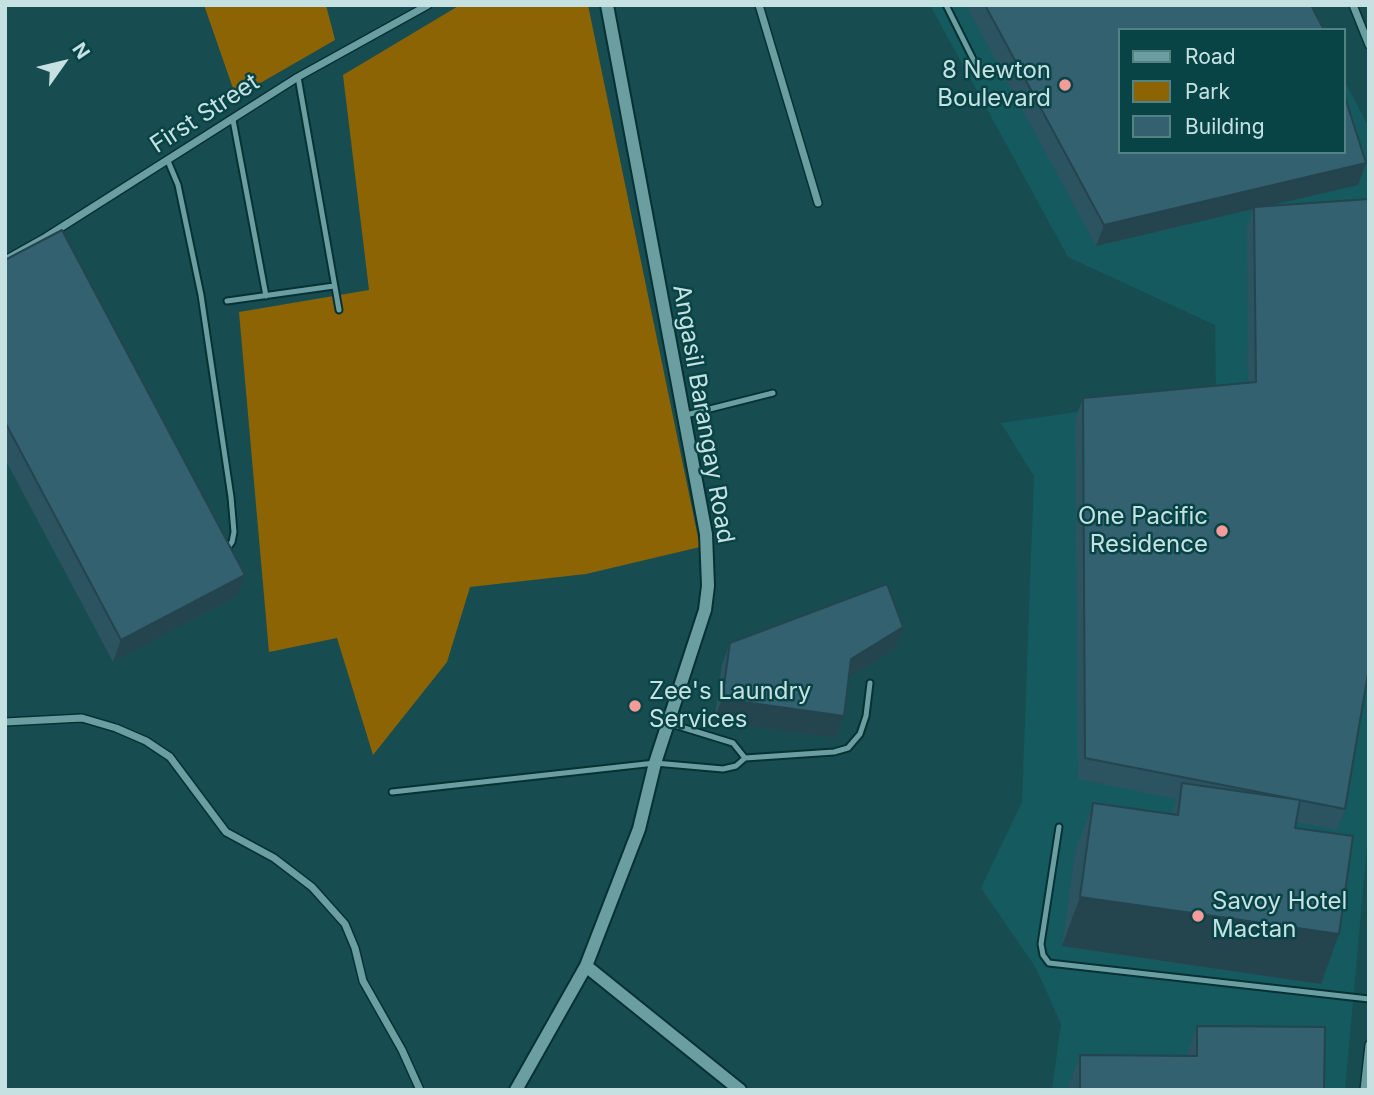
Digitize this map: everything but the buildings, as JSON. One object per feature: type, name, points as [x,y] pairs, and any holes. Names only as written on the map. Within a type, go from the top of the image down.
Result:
[{"type":"street","name":"First Street","points":[[5,260],[168,161],[298,77],[428,5]]},
{"type":"street","name":"Angasil Barangay Road","points":[[516,1090],[586,966],[639,829],[655,763],[705,610],[708,586],[706,534],[607,5]]},
{"type":"street","points":[[759,5],[818,203]]},
{"type":"street","points":[[1353,5],[1369,45]]},
{"type":"street","points":[[5,722],[82,718],[146,741],[170,757],[226,832],[274,858],[312,887],[345,924],[355,948],[363,981],[421,1090]]},
{"type":"street","points":[[586,966],[740,1090]]},
{"type":"street","points":[[1364,1090],[1369,1045]]},
{"type":"lane","points":[[946,5],[981,75]]},
{"type":"lane","points":[[298,77],[338,310]]},
{"type":"lane","points":[[233,120],[266,296]]},
{"type":"lane","points":[[168,161],[178,185],[201,295],[231,497],[234,532],[232,542],[226,550]]},
{"type":"lane","points":[[227,301],[334,286]]},
{"type":"lane","points":[[683,416],[773,393]]},
{"type":"lane","points":[[392,792],[655,763],[723,769],[736,766],[745,758],[834,752],[848,748],[860,734],[866,716],[870,683]]},
{"type":"lane","points":[[668,723],[733,743],[745,758]]},
{"type":"lane","points":[[1059,827],[1041,948],[1049,963],[1369,999]]},
{"type":"shaded area","points":[[930,5],[1306,5],[1118,28],[1118,154],[1346,154],[1346,84],[1369,128],[1369,823],[1345,1090],[1052,1090],[1061,1024],[1036,968],[981,888],[1022,802],[1034,476],[1001,423],[1216,392],[1215,325],[1068,257]]},
{"type":"green space","points":[[204,5],[326,5],[335,40],[236,97]]},
{"type":"green space","points":[[460,5],[588,5],[700,547],[586,574],[470,587],[447,662],[373,755],[337,638],[269,652],[239,312],[369,290],[343,75]]},
{"type":"place","name":"8 Newton Boulevard","points":[[1065,85]]},
{"type":"place","name":"One Pacific Residence","points":[[1222,531]]},
{"type":"place","name":"Zee's Laundry Services","points":[[635,706]]},
{"type":"place","name":"Savoy Hotel Mactan","points":[[1198,916]]}]
